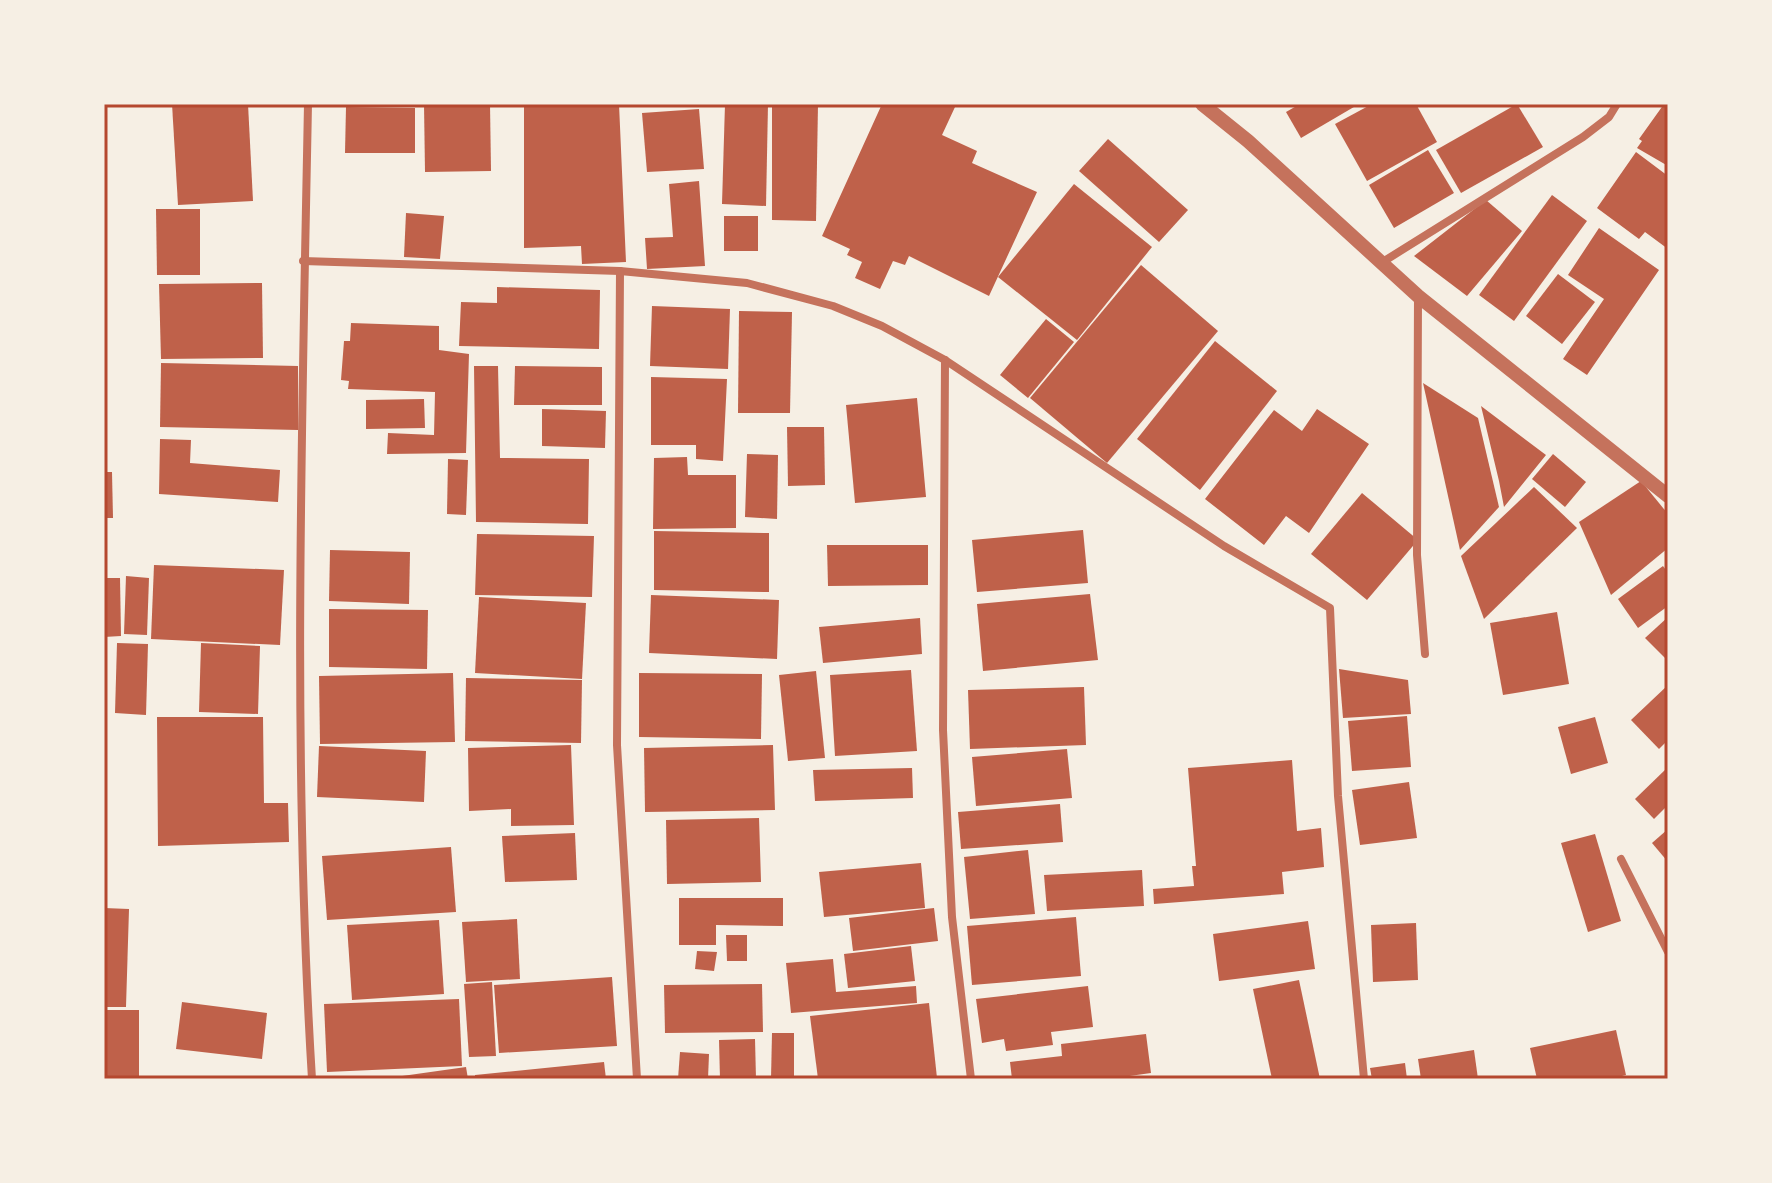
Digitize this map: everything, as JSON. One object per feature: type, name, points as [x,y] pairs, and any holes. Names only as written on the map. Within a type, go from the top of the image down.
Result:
[{"type":"street","points":[[308,104],[303,261],[299,711],[304,941],[312,1079]]},
{"type":"street","points":[[1202,104],[1248,141],[1418,296],[1668,496]]},
{"type":"street","points":[[1380,263],[1583,137],[1609,117],[1617,104]]},
{"type":"street","points":[[303,261],[620,271],[747,283],[833,306],[882,326],[945,360],[1224,546],[1330,608],[1338,796],[1364,1079]]},
{"type":"street","points":[[620,271],[617,745],[637,1079]]},
{"type":"street","points":[[1418,296],[1417,555],[1425,654]]},
{"type":"street","points":[[945,360],[943,730],[952,917],[971,1079]]},
{"type":"street","points":[[1621,859],[1668,952]]},
{"type":"building","points":[[172,104],[248,104],[253,201],[178,205]]},
{"type":"building","points":[[424,104],[490,104],[491,171],[425,172]]},
{"type":"building","points":[[524,104],[619,104],[626,262],[582,264],[581,246],[524,248]]},
{"type":"building","points":[[725,104],[768,104],[766,206],[722,204]]},
{"type":"building","points":[[772,104],[818,104],[816,221],[772,220]]},
{"type":"building","points":[[882,104],[955,107],[942,135],[977,151],[972,163],[1037,192],[989,296],[909,256],[905,265],[893,261],[880,289],[855,278],[862,262],[847,255],[850,249],[822,236]]},
{"type":"building","points":[[1300,104],[1359,104],[1301,138],[1286,112]]},
{"type":"building","points":[[1372,104],[1416,104],[1437,142],[1367,181],[1335,124]]},
{"type":"building","points":[[1517,104],[1543,147],[1461,193],[1436,150]]},
{"type":"building","points":[[1664,104],[1668,107],[1668,166],[1637,148],[1642,141],[1639,139]]},
{"type":"building","points":[[346,107],[415,108],[415,153],[345,153]]},
{"type":"building","points":[[699,109],[704,169],[647,172],[642,113]]},
{"type":"building","points":[[1108,139],[1188,210],[1159,242],[1079,171]]},
{"type":"building","points":[[1428,150],[1454,193],[1394,228],[1369,185]]},
{"type":"building","points":[[1636,152],[1668,176],[1668,249],[1645,232],[1639,239],[1597,208]]},
{"type":"building","points":[[699,181],[705,266],[647,269],[645,238],[673,237],[669,184]]},
{"type":"building","points":[[1074,184],[1152,247],[1077,340],[998,277]]},
{"type":"building","points":[[1552,195],[1587,221],[1514,321],[1479,295]]},
{"type":"building","points":[[1486,200],[1522,231],[1467,296],[1414,256]]},
{"type":"building","points":[[156,209],[200,209],[200,275],[157,275]]},
{"type":"building","points":[[406,213],[444,216],[440,259],[404,257]]},
{"type":"building","points":[[724,216],[758,216],[758,251],[724,251]]},
{"type":"building","points":[[1599,228],[1659,270],[1587,375],[1563,359],[1604,299],[1568,275]]},
{"type":"building","points":[[1141,265],[1218,331],[1107,463],[1030,398]]},
{"type":"building","points":[[1558,274],[1595,302],[1562,344],[1526,316]]},
{"type":"building","points":[[262,283],[263,358],[161,359],[159,284]]},
{"type":"building","points":[[497,287],[600,290],[599,349],[459,346],[461,302],[497,303]]},
{"type":"building","points":[[652,306],[730,309],[728,369],[650,366]]},
{"type":"building","points":[[739,311],[792,312],[790,413],[738,413]]},
{"type":"building","points":[[1046,319],[1074,342],[1028,398],[1000,375]]},
{"type":"building","points":[[351,323],[439,326],[439,350],[469,354],[466,453],[387,454],[388,433],[434,435],[435,392],[348,389],[349,381],[341,380],[344,341],[350,341]]},
{"type":"building","points":[[1215,341],[1277,391],[1200,490],[1137,439]]},
{"type":"building","points":[[161,363],[298,366],[298,430],[160,427]]},
{"type":"building","points":[[474,366],[498,366],[500,458],[589,459],[588,524],[476,522]]},
{"type":"building","points":[[515,366],[602,367],[602,405],[514,405]]},
{"type":"building","points":[[651,377],[727,379],[723,461],[696,459],[696,445],[651,445]]},
{"type":"building","points":[[1423,383],[1478,418],[1499,507],[1460,550]]},
{"type":"building","points":[[917,398],[926,497],[855,503],[846,405]]},
{"type":"building","points":[[424,399],[425,428],[366,429],[366,400]]},
{"type":"building","points":[[1481,406],[1546,455],[1504,507],[1499,481]]},
{"type":"building","points":[[542,409],[606,411],[605,448],[542,446]]},
{"type":"building","points":[[1317,409],[1369,444],[1309,533],[1286,516],[1264,545],[1205,499],[1274,410],[1302,431]]},
{"type":"building","points":[[787,427],[824,427],[825,485],[788,486]]},
{"type":"building","points":[[160,439],[191,440],[190,463],[280,470],[278,502],[159,494]]},
{"type":"building","points":[[747,454],[778,455],[777,519],[745,517]]},
{"type":"building","points":[[1553,454],[1586,482],[1565,507],[1532,479]]},
{"type":"building","points":[[687,457],[688,475],[736,475],[736,528],[653,529],[654,458]]},
{"type":"building","points":[[448,459],[468,460],[466,515],[447,514]]},
{"type":"building","points":[[104,472],[112,472],[113,518],[104,518]]},
{"type":"building","points":[[1641,481],[1668,514],[1668,548],[1611,595],[1579,522]]},
{"type":"building","points":[[1534,487],[1577,528],[1484,619],[1461,556]]},
{"type":"building","points":[[1362,493],[1418,540],[1367,600],[1311,554]]},
{"type":"building","points":[[1083,530],[1088,583],[977,592],[972,540]]},
{"type":"building","points":[[654,531],[769,533],[769,592],[654,590]]},
{"type":"building","points":[[477,534],[594,536],[592,597],[475,595]]},
{"type":"building","points":[[827,545],[928,545],[928,585],[828,586]]},
{"type":"building","points":[[330,550],[410,552],[409,604],[329,601]]},
{"type":"building","points":[[154,565],[284,570],[280,645],[151,639]]},
{"type":"building","points":[[1663,566],[1668,573],[1668,606],[1638,628],[1618,599]]},
{"type":"building","points":[[126,576],[149,578],[147,635],[124,634]]},
{"type":"building","points":[[104,578],[120,578],[121,636],[104,637]]},
{"type":"building","points":[[1090,594],[1098,660],[983,671],[977,604]]},
{"type":"building","points":[[651,595],[779,600],[777,659],[649,653]]},
{"type":"building","points":[[479,597],[586,603],[582,679],[475,673]]},
{"type":"building","points":[[329,609],[428,610],[427,669],[329,667]]},
{"type":"building","points":[[1557,612],[1569,684],[1503,695],[1490,623]]},
{"type":"building","points":[[1668,617],[1668,661],[1645,638]]},
{"type":"building","points":[[920,618],[922,654],[823,663],[819,627]]},
{"type":"building","points":[[117,643],[148,644],[146,715],[115,713]]},
{"type":"building","points":[[201,643],[260,646],[258,714],[199,712]]},
{"type":"building","points":[[1339,669],[1408,680],[1411,714],[1343,718]]},
{"type":"building","points":[[911,670],[917,751],[835,756],[830,675]]},
{"type":"building","points":[[816,671],[825,758],[788,761],[779,675]]},
{"type":"building","points":[[453,673],[455,742],[320,744],[319,676]]},
{"type":"building","points":[[639,673],[762,674],[761,739],[639,737]]},
{"type":"building","points":[[466,678],[582,680],[581,743],[465,741]]},
{"type":"building","points":[[1668,685],[1668,740],[1659,749],[1631,720]]},
{"type":"building","points":[[1084,687],[1086,745],[970,749],[968,690]]},
{"type":"building","points":[[1407,716],[1411,767],[1352,771],[1348,721]]},
{"type":"building","points":[[157,717],[263,717],[264,803],[288,803],[289,842],[158,846]]},
{"type":"building","points":[[1595,717],[1608,763],[1571,774],[1558,727]]},
{"type":"building","points":[[571,745],[574,825],[511,826],[511,809],[469,811],[468,748]]},
{"type":"building","points":[[773,745],[775,810],[645,812],[644,748]]},
{"type":"building","points":[[319,746],[426,751],[424,802],[317,797]]},
{"type":"building","points":[[1067,749],[1072,798],[976,806],[972,757]]},
{"type":"building","points":[[1292,760],[1297,831],[1321,828],[1324,867],[1282,872],[1284,894],[1154,904],[1153,889],[1194,886],[1192,866],[1196,866],[1188,768]]},
{"type":"building","points":[[1668,767],[1668,805],[1654,819],[1635,799]]},
{"type":"building","points":[[912,768],[913,798],[815,801],[813,770]]},
{"type":"building","points":[[1409,782],[1417,838],[1360,845],[1352,790]]},
{"type":"building","points":[[1060,804],[1063,842],[961,849],[958,812]]},
{"type":"building","points":[[759,818],[761,882],[667,884],[666,820]]},
{"type":"building","points":[[1668,829],[1668,862],[1652,843]]},
{"type":"building","points":[[575,833],[577,880],[505,882],[502,836]]},
{"type":"building","points":[[1595,834],[1621,921],[1588,932],[1561,843]]},
{"type":"building","points":[[451,847],[456,912],[327,920],[322,856]]},
{"type":"building","points":[[1028,850],[1035,914],[970,919],[964,857]]},
{"type":"building","points":[[921,863],[925,908],[824,917],[819,872]]},
{"type":"building","points":[[1142,870],[1144,906],[1047,911],[1044,875]]},
{"type":"building","points":[[679,898],[783,898],[783,926],[716,925],[716,945],[679,945]]},
{"type":"building","points":[[104,908],[129,909],[126,1007],[104,1007]]},
{"type":"building","points":[[934,908],[938,941],[853,951],[849,918]]},
{"type":"building","points":[[1076,917],[1081,976],[972,985],[967,926]]},
{"type":"building","points":[[517,919],[520,979],[466,982],[462,922]]},
{"type":"building","points":[[439,920],[444,994],[352,1000],[347,925]]},
{"type":"building","points":[[1308,921],[1315,969],[1219,981],[1213,934]]},
{"type":"building","points":[[1416,923],[1418,980],[1373,982],[1371,925]]},
{"type":"building","points":[[726,935],[747,935],[747,961],[727,961]]},
{"type":"building","points":[[911,946],[915,981],[848,988],[844,954]]},
{"type":"building","points":[[697,951],[717,952],[714,971],[695,969]]},
{"type":"building","points":[[833,959],[836,992],[916,986],[917,1003],[791,1013],[786,963]]},
{"type":"building","points":[[612,977],[617,1046],[499,1053],[494,985]]},
{"type":"building","points":[[1299,980],[1320,1079],[1272,1079],[1253,989]]},
{"type":"building","points":[[492,982],[496,1056],[469,1057],[464,984]]},
{"type":"building","points":[[762,984],[763,1032],[665,1033],[664,985]]},
{"type":"building","points":[[1088,986],[1093,1027],[1051,1032],[1053,1045],[1006,1051],[1004,1039],[982,1043],[976,999]]},
{"type":"building","points":[[459,999],[462,1066],[327,1072],[324,1004]]},
{"type":"building","points":[[182,1002],[267,1013],[262,1059],[176,1049]]},
{"type":"building","points":[[929,1003],[937,1078],[818,1079],[810,1016]]},
{"type":"building","points":[[104,1010],[139,1010],[139,1079],[104,1079]]},
{"type":"building","points":[[1616,1030],[1626,1075],[1610,1079],[1537,1079],[1530,1048]]},
{"type":"building","points":[[772,1033],[794,1033],[794,1079],[771,1079]]},
{"type":"building","points":[[1146,1034],[1151,1073],[1108,1079],[1012,1079],[1010,1062],[1062,1056],[1061,1044]]},
{"type":"building","points":[[755,1039],[756,1079],[720,1079],[719,1040]]},
{"type":"building","points":[[1474,1050],[1478,1079],[1421,1079],[1418,1059]]},
{"type":"building","points":[[680,1052],[709,1054],[708,1079],[678,1079]]},
{"type":"building","points":[[604,1062],[606,1079],[475,1079],[475,1075]]},
{"type":"building","points":[[1405,1063],[1407,1079],[1372,1079],[1370,1068]]},
{"type":"building","points":[[466,1067],[468,1079],[395,1079],[395,1077]]}]
